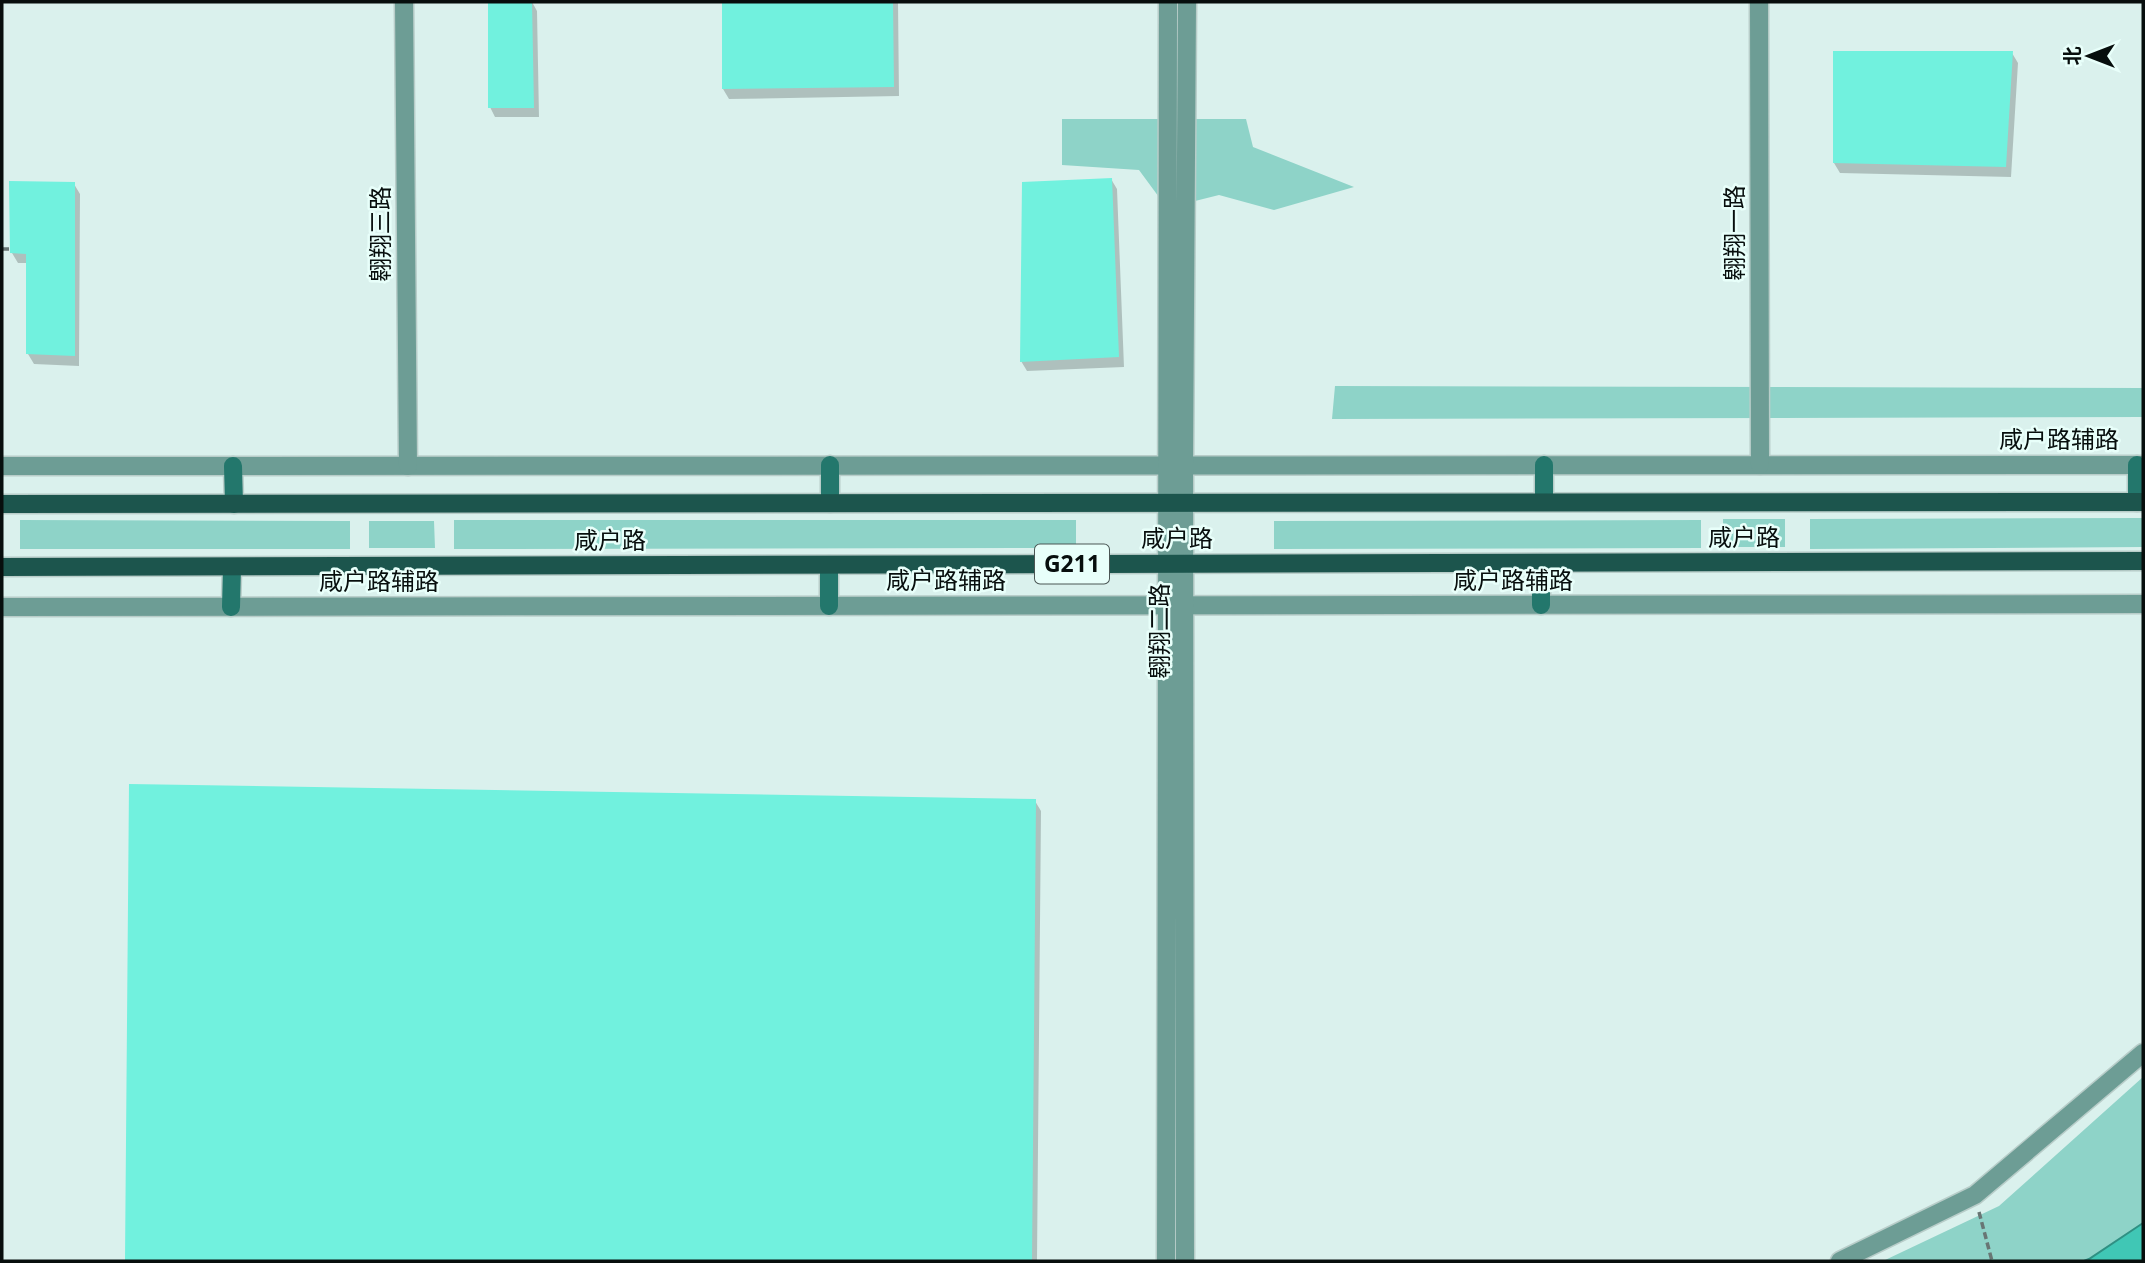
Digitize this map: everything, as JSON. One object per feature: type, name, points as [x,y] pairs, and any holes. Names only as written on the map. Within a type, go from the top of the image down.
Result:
[{"type":"main road","points":[[2140,464],[2140,502]]},
{"type":"main road","points":[[1544,465],[1544,502]]},
{"type":"main road","points":[[233,466],[234,504]]},
{"type":"main road","points":[[830,466],[830,503]]},
{"type":"main road","name":"咸户路","points":[[2,504],[2140,502]]},
{"type":"main road","name":"咸户路","points":[[2,568],[2143,561]]},
{"type":"main road","points":[[1541,563],[1541,605]]},
{"type":"main road","points":[[829,565],[829,606]]},
{"type":"main road","points":[[231,607],[232,567]]},
{"type":"street","name":"翱翔三路","points":[[404,2],[408,466]]},
{"type":"street","name":"翱翔二路","points":[[1168,2],[1185,1261]]},
{"type":"street","name":"翱翔二路","points":[[1175,465],[1187,2]]},
{"type":"street","name":"翱翔一路","points":[[1759,2],[1760,465]]},
{"type":"street","name":"咸户路辅路","points":[[2,466],[2140,464]]},
{"type":"street","name":"咸户路辅路","points":[[2,607],[2143,604]]},
{"type":"street","name":"翱翔二路","points":[[1166,1261],[1176,606]]},
{"type":"street","points":[[1840,1261],[1975,1195],[2143,1054]]},
{"type":"path","points":[[2,249],[10,249]]},
{"type":"path","points":[[1975,1195],[1992,1261]]},
{"type":"shaded area","points":[[1062,119],[1246,119],[1253,147],[1354,187],[1274,210],[1219,195],[1167,208],[1139,170],[1062,165]]},
{"type":"shaded area","points":[[1335,386],[2143,388],[2143,417],[1332,419]]},
{"type":"shaded area","points":[[2143,518],[2143,547],[1810,549],[1810,519]]},
{"type":"shaded area","points":[[1723,519],[1785,519],[1785,547],[1723,547]]},
{"type":"shaded area","points":[[20,520],[350,521],[350,549],[20,549]]},
{"type":"shaded area","points":[[454,520],[1076,520],[1076,548],[454,549]]},
{"type":"shaded area","points":[[1701,520],[1701,548],[1274,549],[1274,521]]},
{"type":"shaded area","points":[[369,521],[434,521],[435,548],[369,548]]},
{"type":"shaded area","points":[[2143,1077],[2143,1261],[1883,1261],[1999,1206]]},
{"type":"shaded area","points":[[2143,1223],[2143,1261],[2084,1261],[2089,1259]]},
{"type":"building","points":[[532,2],[534,108],[488,108],[488,3]]},
{"type":"building","points":[[722,2],[893,2],[894,87],[722,89]]},
{"type":"building","points":[[1833,51],[2013,51],[2006,167],[1833,163]]},
{"type":"building","points":[[1112,178],[1119,357],[1020,362],[1022,182]]},
{"type":"building","points":[[9,181],[75,182],[75,356],[26,354],[26,254],[10,253]]},
{"type":"building","points":[[129,784],[1036,799],[1032,1261],[125,1261]]}]
